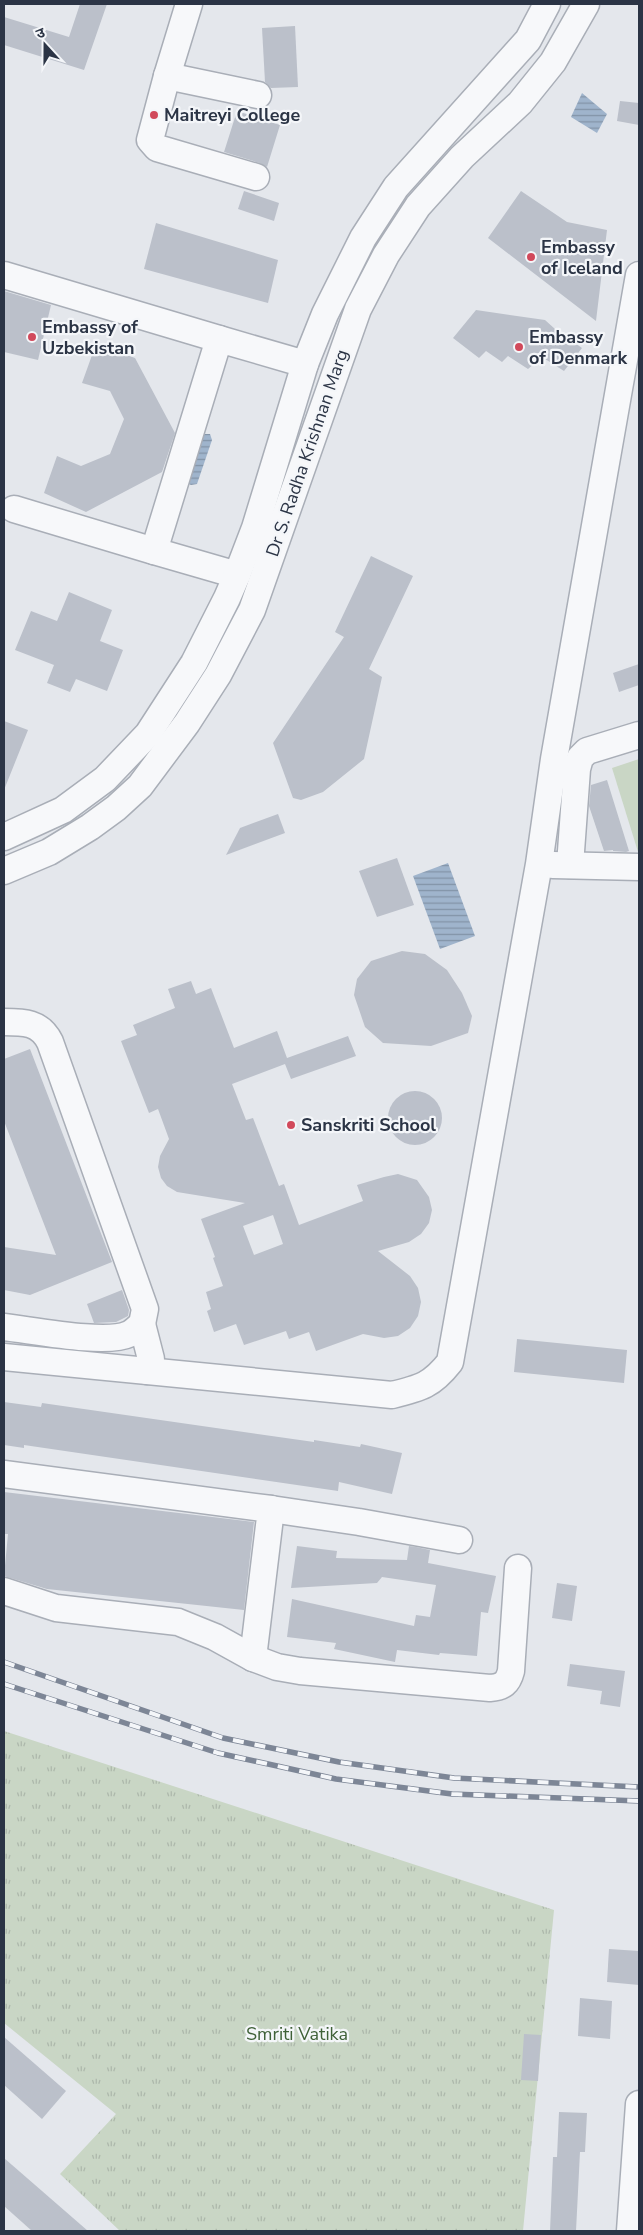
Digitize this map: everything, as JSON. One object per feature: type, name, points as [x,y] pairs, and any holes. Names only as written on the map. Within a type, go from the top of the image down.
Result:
[{"type":"street","points":[[190,4],[151,134],[152,144],[156,148],[256,177]]},
{"type":"street","name":"Dr S. Radha Krishnan Marg","points":[[4,837],[63,810],[75,802],[105,778],[148,734],[194,663],[232,587],[255,528],[305,364],[325,314],[363,238],[396,187],[528,40],[547,4]]},
{"type":"street","name":"Dr S. Radha Krishnan Marg","points":[[4,871],[49,852],[90,827],[140,786],[187,723],[218,675],[252,610],[358,309],[386,255],[418,206],[462,157],[520,103],[553,62],[586,4]]},
{"type":"street","points":[[167,76],[258,95]]},
{"type":"street","points":[[4,275],[305,364]]},
{"type":"street","points":[[4,1357],[392,1395],[418,1389],[438,1378],[450,1362],[539,864],[554,759],[639,275]]},
{"type":"street","points":[[154,551],[218,338]]},
{"type":"street","points":[[14,509],[154,551],[232,587],[252,610]]},
{"type":"street","points":[[570,865],[577,769],[580,758],[587,751],[639,735]]},
{"type":"street","points":[[75,802],[90,827]]},
{"type":"street","points":[[539,864],[639,867]]},
{"type":"street","points":[[4,1022],[24,1022],[37,1026],[46,1033],[50,1042],[145,1309],[142,1324],[150,1359],[147,1371]]},
{"type":"street","points":[[4,1326],[96,1338],[129,1334],[142,1324]]},
{"type":"street","points":[[4,1474],[270,1509],[359,1522],[460,1540]]},
{"type":"street","points":[[253,1658],[270,1509]]},
{"type":"street","points":[[4,1591],[56,1608],[178,1622],[215,1637],[253,1658],[277,1667],[300,1671],[490,1688],[501,1687],[508,1680],[511,1671],[518,1568]]},
{"type":"street","points":[[630,2231],[639,2108]]},
{"type":"green space","points":[[639,759],[639,855],[612,768]]},
{"type":"green space","name":"Smriti Vatika","points":[[4,1731],[554,1910],[523,2231],[120,2231],[60,2174],[116,2114],[4,2023]]},
{"type":"water","points":[[582,93],[607,114],[597,133],[571,117]]},
{"type":"water","points":[[203,434],[210,434],[212,440],[197,484],[191,485],[187,483]]},
{"type":"water","points":[[448,863],[475,936],[440,949],[413,876]]},
{"type":"building","points":[[80,4],[107,4],[84,70],[4,45],[4,17],[69,37]]},
{"type":"building","points":[[295,26],[298,87],[271,88],[265,82],[262,28]]},
{"type":"building","points":[[620,101],[639,103],[639,125],[617,121]]},
{"type":"building","points":[[237,111],[280,125],[267,167],[224,152]]},
{"type":"building","points":[[244,191],[279,203],[274,221],[238,209]]},
{"type":"building","points":[[521,191],[567,222],[607,230],[596,321],[488,238]]},
{"type":"building","points":[[156,223],[278,260],[268,303],[144,269]]},
{"type":"building","points":[[4,291],[51,305],[38,360],[4,352]]},
{"type":"building","points":[[476,310],[545,320],[582,348],[564,371],[542,357],[528,369],[508,356],[502,362],[486,351],[479,358],[453,338]]},
{"type":"building","points":[[96,344],[135,358],[175,433],[162,472],[86,512],[44,493],[57,456],[81,466],[110,454],[124,419],[110,391],[82,383]]},
{"type":"building","points":[[371,556],[413,576],[369,669],[382,677],[364,759],[323,792],[301,800],[293,798],[273,743],[344,637],[335,632]]},
{"type":"building","points":[[69,592],[112,610],[100,641],[123,650],[107,691],[76,679],[70,692],[47,683],[54,665],[15,650],[31,611],[57,621]]},
{"type":"building","points":[[639,664],[639,685],[619,692],[613,673]]},
{"type":"building","points":[[4,721],[28,730],[4,790]]},
{"type":"building","points":[[607,780],[629,851],[626,852],[604,851],[589,806],[591,785]]},
{"type":"building","points":[[278,814],[285,833],[226,855],[240,828]]},
{"type":"building","points":[[397,858],[414,905],[377,917],[359,871]]},
{"type":"building","points":[[402,951],[425,954],[447,970],[462,993],[472,1016],[468,1033],[431,1046],[383,1043],[365,1027],[354,995],[357,979],[371,961]]},
{"type":"building","points":[[191,981],[196,994],[211,988],[234,1048],[277,1031],[287,1058],[348,1036],[356,1056],[291,1079],[285,1064],[232,1084],[246,1120],[253,1118],[279,1186],[284,1184],[299,1225],[363,1201],[357,1185],[398,1174],[417,1180],[429,1197],[432,1210],[429,1223],[421,1234],[409,1242],[378,1251],[410,1276],[418,1288],[421,1302],[418,1316],[410,1328],[398,1336],[384,1338],[363,1334],[316,1351],[309,1332],[289,1339],[286,1331],[244,1345],[236,1324],[214,1332],[207,1311],[211,1309],[206,1292],[223,1286],[201,1219],[245,1203],[177,1192],[167,1186],[161,1178],[158,1167],[160,1156],[169,1139],[158,1109],[149,1113],[121,1041],[137,1035],[133,1025],[175,1008],[168,989]],"holes":[[[273,1215],[283,1244],[254,1255],[243,1226]]]},
{"type":"building","points":[[30,1049],[112,1262],[30,1295],[4,1290],[4,1247],[56,1255],[4,1121],[4,1059]]},
{"type":"building","points":[[410,1091],[420,1091],[430,1095],[438,1103],[442,1118],[438,1133],[430,1141],[420,1145],[410,1145],[400,1141],[392,1133],[388,1123],[388,1113],[392,1103],[400,1095]]},
{"type":"building","points":[[122,1290],[129,1310],[128,1316],[116,1322],[94,1323],[87,1304]]},
{"type":"building","points":[[517,1339],[627,1350],[624,1383],[514,1372]]},
{"type":"building","points":[[4,1402],[41,1407],[42,1403],[314,1442],[314,1440],[360,1447],[361,1444],[402,1453],[392,1494],[339,1482],[338,1491],[24,1445],[24,1448],[4,1445]]},
{"type":"building","points":[[4,1492],[254,1522],[244,1610],[47,1589],[4,1576],[8,1534],[4,1534]]},
{"type":"building","points":[[297,1546],[337,1551],[336,1558],[407,1560],[409,1546],[416,1547],[430,1550],[428,1563],[496,1576],[488,1613],[481,1612],[477,1656],[440,1653],[439,1655],[397,1650],[395,1662],[334,1649],[336,1643],[287,1637],[292,1599],[414,1626],[416,1615],[430,1617],[436,1585],[382,1577],[377,1583],[291,1588]]},
{"type":"building","points":[[557,1583],[577,1586],[572,1621],[552,1618]]},
{"type":"building","points":[[570,1664],[625,1671],[620,1707],[600,1704],[602,1691],[567,1686]]},
{"type":"building","points":[[609,1949],[639,1951],[639,1985],[607,1982]]},
{"type":"building","points":[[580,1998],[612,2001],[610,2039],[578,2036]]},
{"type":"building","points":[[524,2034],[541,2035],[538,2081],[521,2080]]},
{"type":"building","points":[[4,2037],[66,2091],[42,2119],[4,2085]]},
{"type":"building","points":[[559,2112],[587,2113],[585,2152],[580,2152],[576,2231],[550,2231],[553,2157],[557,2157]]},
{"type":"building","points":[[4,2158],[88,2231],[32,2231],[4,2206]]},
{"type":"railway","points":[[4,1662],[223,1738],[339,1762],[454,1778],[639,1787]]},
{"type":"railway","points":[[4,1684],[218,1753],[336,1779],[452,1794],[639,1801]]},
{"type":"place","name":"Maitreyi College","points":[[154,115]]},
{"type":"place","name":"Embassy of Iceland","points":[[531,257]]},
{"type":"place","name":"Embassy of Uzbekistan","points":[[32,337]]},
{"type":"place","name":"Embassy of Denmark","points":[[519,347]]},
{"type":"place","name":"Sanskriti School","points":[[291,1125]]}]
